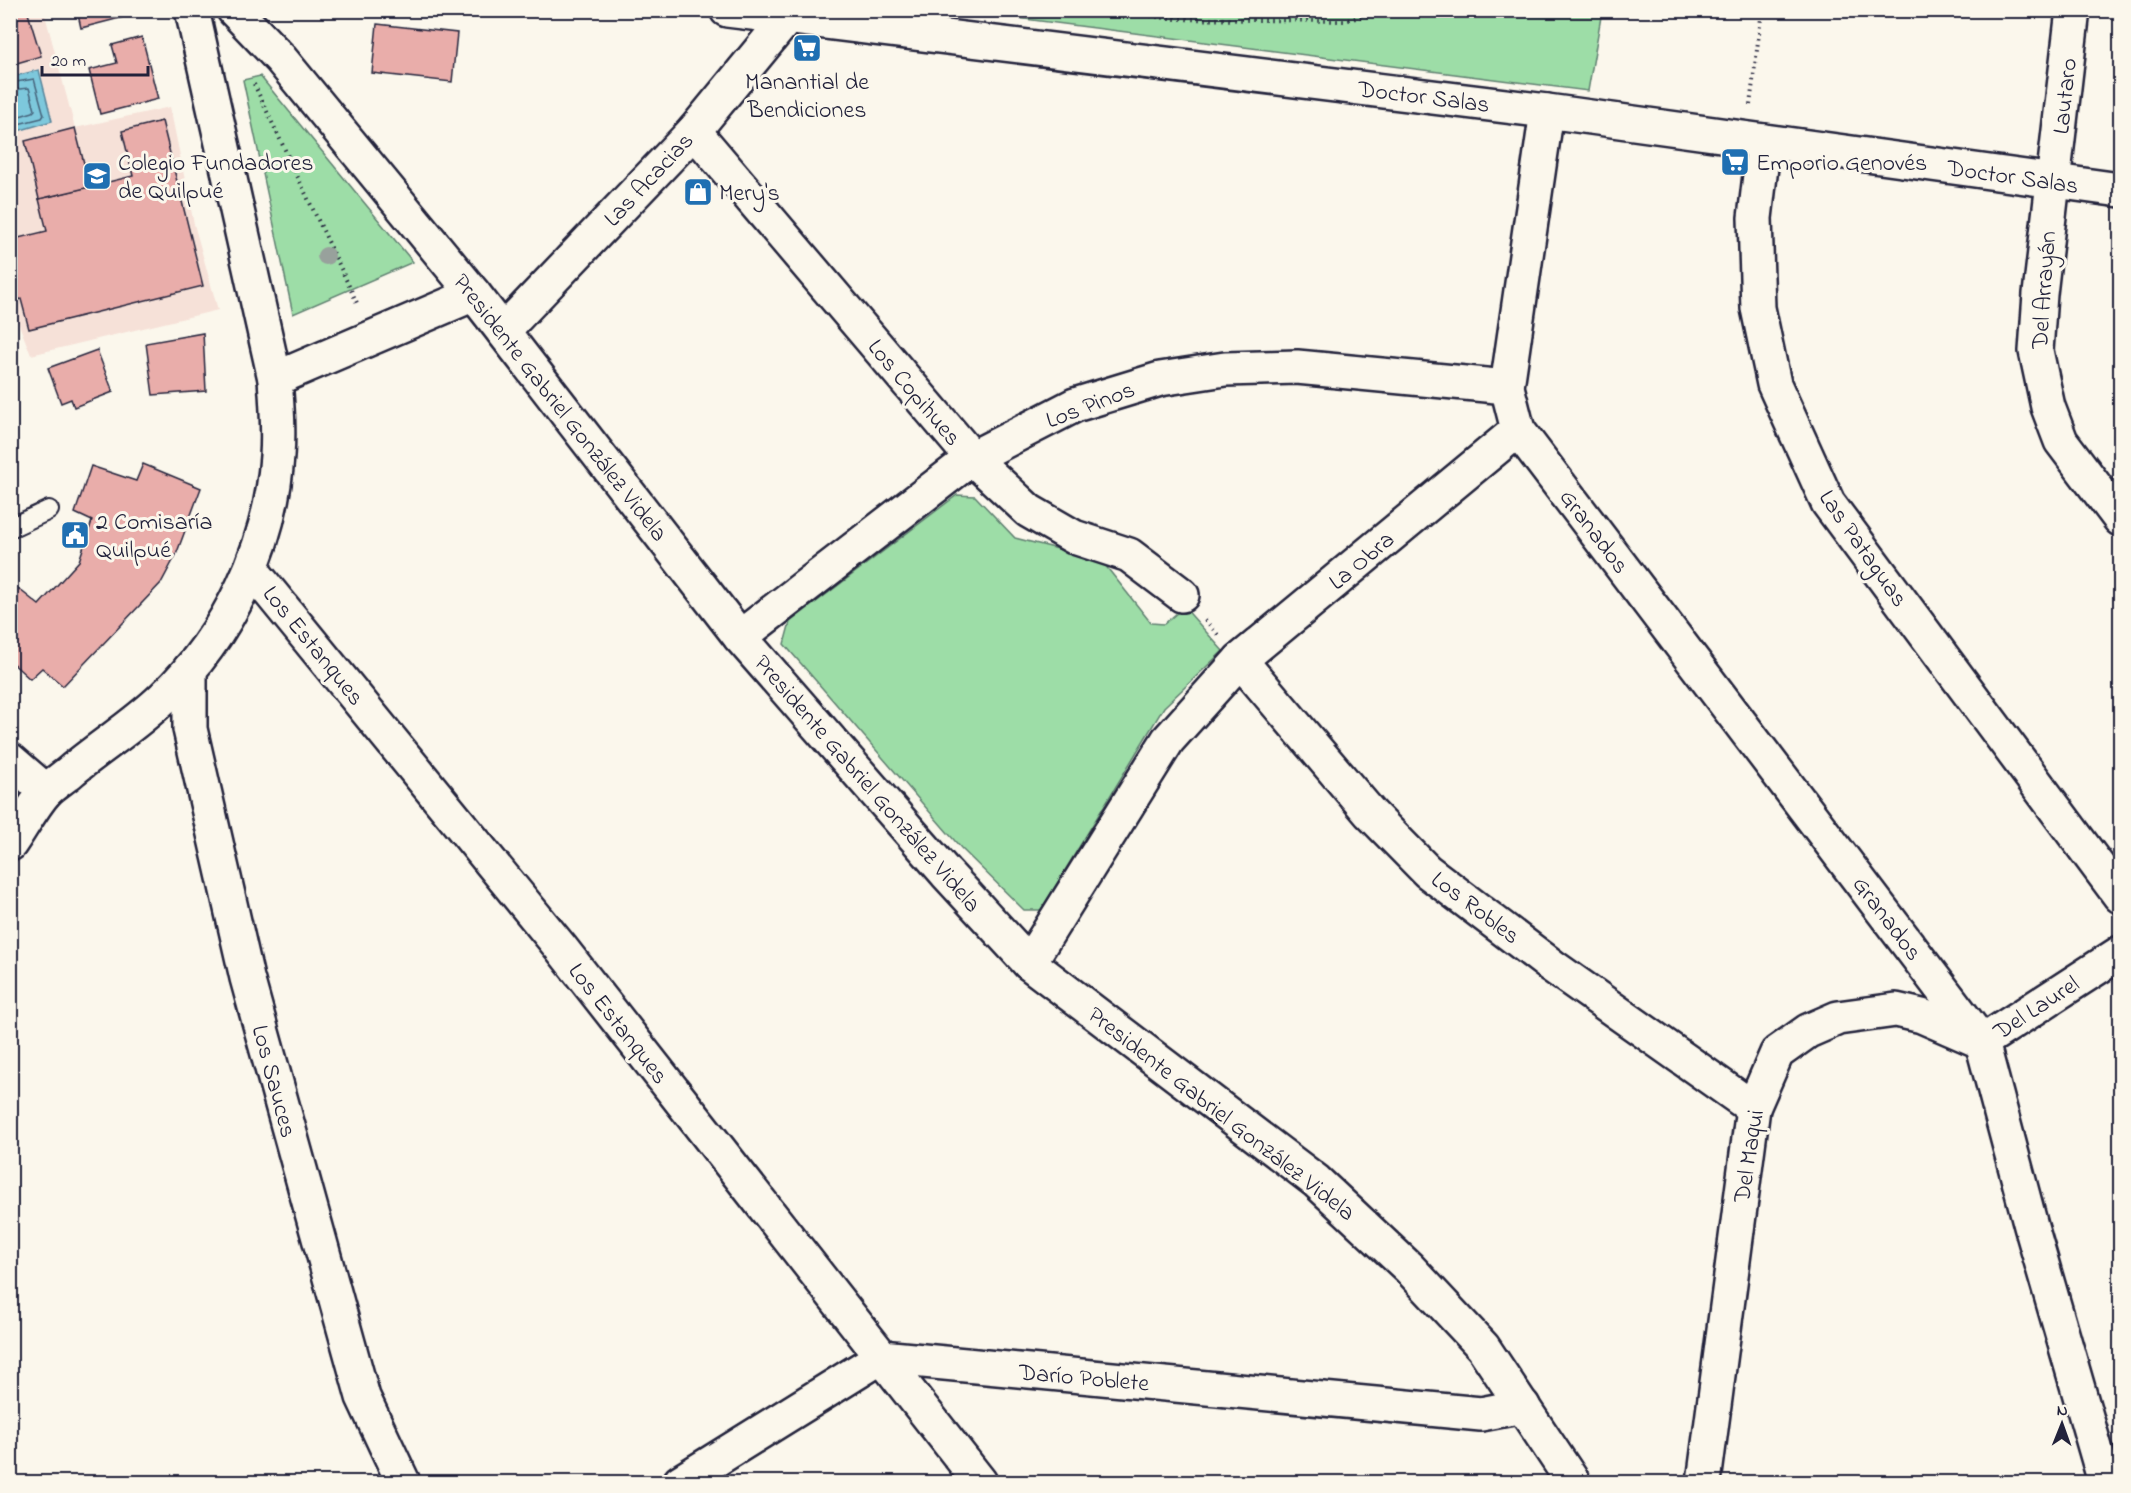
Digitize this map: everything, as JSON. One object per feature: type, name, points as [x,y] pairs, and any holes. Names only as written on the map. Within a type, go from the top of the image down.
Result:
[{"type":"street","points":[[10,844],[46,791],[149,710],[190,669],[214,638],[234,605],[250,569],[272,495],[277,456],[278,417],[275,379],[192,10]]},
{"type":"street","name":"Presidente Gabriel González Videla","points":[[234,10],[280,58],[474,294],[740,638],[946,873],[1029,963],[1316,1180],[1409,1268],[1483,1347],[1573,1482]]},
{"type":"street","name":"Doctor Salas","points":[[727,10],[1547,111],[2121,190]]},
{"type":"street","name":"Lautaro","points":[[2054,182],[2073,10]]},
{"type":"street","name":"Las Acacias","points":[[503,331],[694,131],[786,19]]},
{"type":"street","points":[[1518,430],[1507,387],[1547,111]]},
{"type":"street","name":"Los Copihues","points":[[694,131],[972,458],[1029,511],[1074,537],[1129,555],[1182,595]]},
{"type":"street","name":"Las Pataguas","points":[[1755,140],[1758,308],[1774,384],[1827,503],[2121,896]]},
{"type":"street","name":"Del Arrayán","points":[[2054,182],[2040,294],[2036,351],[2048,407],[2061,441],[2121,519]]},
{"type":"street","points":[[275,379],[474,294]]},
{"type":"street","name":"Los Pinos","points":[[740,638],[972,458],[1075,405],[1160,379],[1225,369],[1297,367],[1507,387]]},
{"type":"street","name":"La Obra","points":[[1029,963],[1168,740],[1240,660],[1518,430]]},
{"type":"street","name":"Granados","points":[[1518,430],[1982,1042],[2031,1226],[2105,1482]]},
{"type":"street","name":"Los Estanques","points":[[250,569],[561,948],[981,1482]]},
{"type":"street","name":"Los Robles","points":[[1240,660],[1370,813],[1427,871],[1552,966],[1753,1108]]},
{"type":"street","name":"Los Sauces","points":[[190,669],[190,729],[247,978],[363,1397],[403,1482]]},
{"type":"street","points":[[10,760],[46,791]]},
{"type":"street","name":"Del Laurel","points":[[1982,1042],[2121,953]]},
{"type":"street","name":"Del Maqui","points":[[1704,1482],[1753,1108],[1777,1053],[1808,1031],[1838,1018],[1896,1010],[1922,1016],[1982,1042]]},
{"type":"street","points":[[680,1482],[881,1357]]},
{"type":"street","name":"Darío Poblete","points":[[881,1357],[1481,1414],[1523,1406]]},
{"type":"lane","points":[[10,528],[49,510]]},
{"type":"path","points":[[1115,10],[1171,20],[1344,21],[1388,10]]},
{"type":"path","points":[[1755,140],[1762,10]]},
{"type":"path","points":[[250,75],[373,337]]},
{"type":"path","points":[[1182,595],[1240,660]]},
{"type":"shaded area","name":"Colegio Fundadores de Quilpué","points":[[10,11],[44,11],[75,128],[170,107],[194,224],[218,310],[31,355],[18,322],[11,323]]},
{"type":"green space","points":[[962,11],[1602,11],[1588,91]]},
{"type":"green space","points":[[260,76],[413,262],[293,314],[243,80]]},
{"type":"green space","points":[[957,495],[975,496],[1015,538],[1101,560],[1151,623],[1164,624],[1184,607],[1223,651],[1164,707],[1041,910],[1024,910],[961,848],[784,644],[790,622]]},
{"type":"water","points":[[39,70],[52,121],[11,133],[11,77]]},
{"type":"building","points":[[10,10],[27,10],[41,56],[10,65]]},
{"type":"building","points":[[77,10],[131,10],[132,15],[81,28]]},
{"type":"building","points":[[377,24],[457,33],[452,82],[372,73]]},
{"type":"building","points":[[142,37],[158,99],[100,114],[89,70],[117,63],[112,45]]},
{"type":"building","points":[[162,121],[203,286],[29,329],[21,299],[10,301],[10,240],[47,231],[39,199],[133,176],[122,131]]},
{"type":"building","points":[[75,128],[90,187],[39,199],[25,141]]},
{"type":"building","points":[[203,333],[206,391],[153,395],[146,343]]},
{"type":"building","points":[[97,350],[113,392],[74,407],[71,399],[61,403],[48,368]]},
{"type":"building","points":[[143,464],[201,488],[176,555],[161,583],[63,686],[42,668],[30,679],[10,661],[10,582],[39,605],[79,561],[92,521],[75,513],[91,466],[136,481]]},
{"type":"place","name":"Manantial de Bendiciones","points":[[807,48]]},
{"type":"place","name":"Emporio Genovés","points":[[1735,162]]},
{"type":"place","name":"Colegio Fundadores de Quilpué","points":[[97,176]]},
{"type":"place","name":"Mery's","points":[[698,192]]},
{"type":"place","name":"2 Comisaría Quilpué","points":[[75,535]]}]
